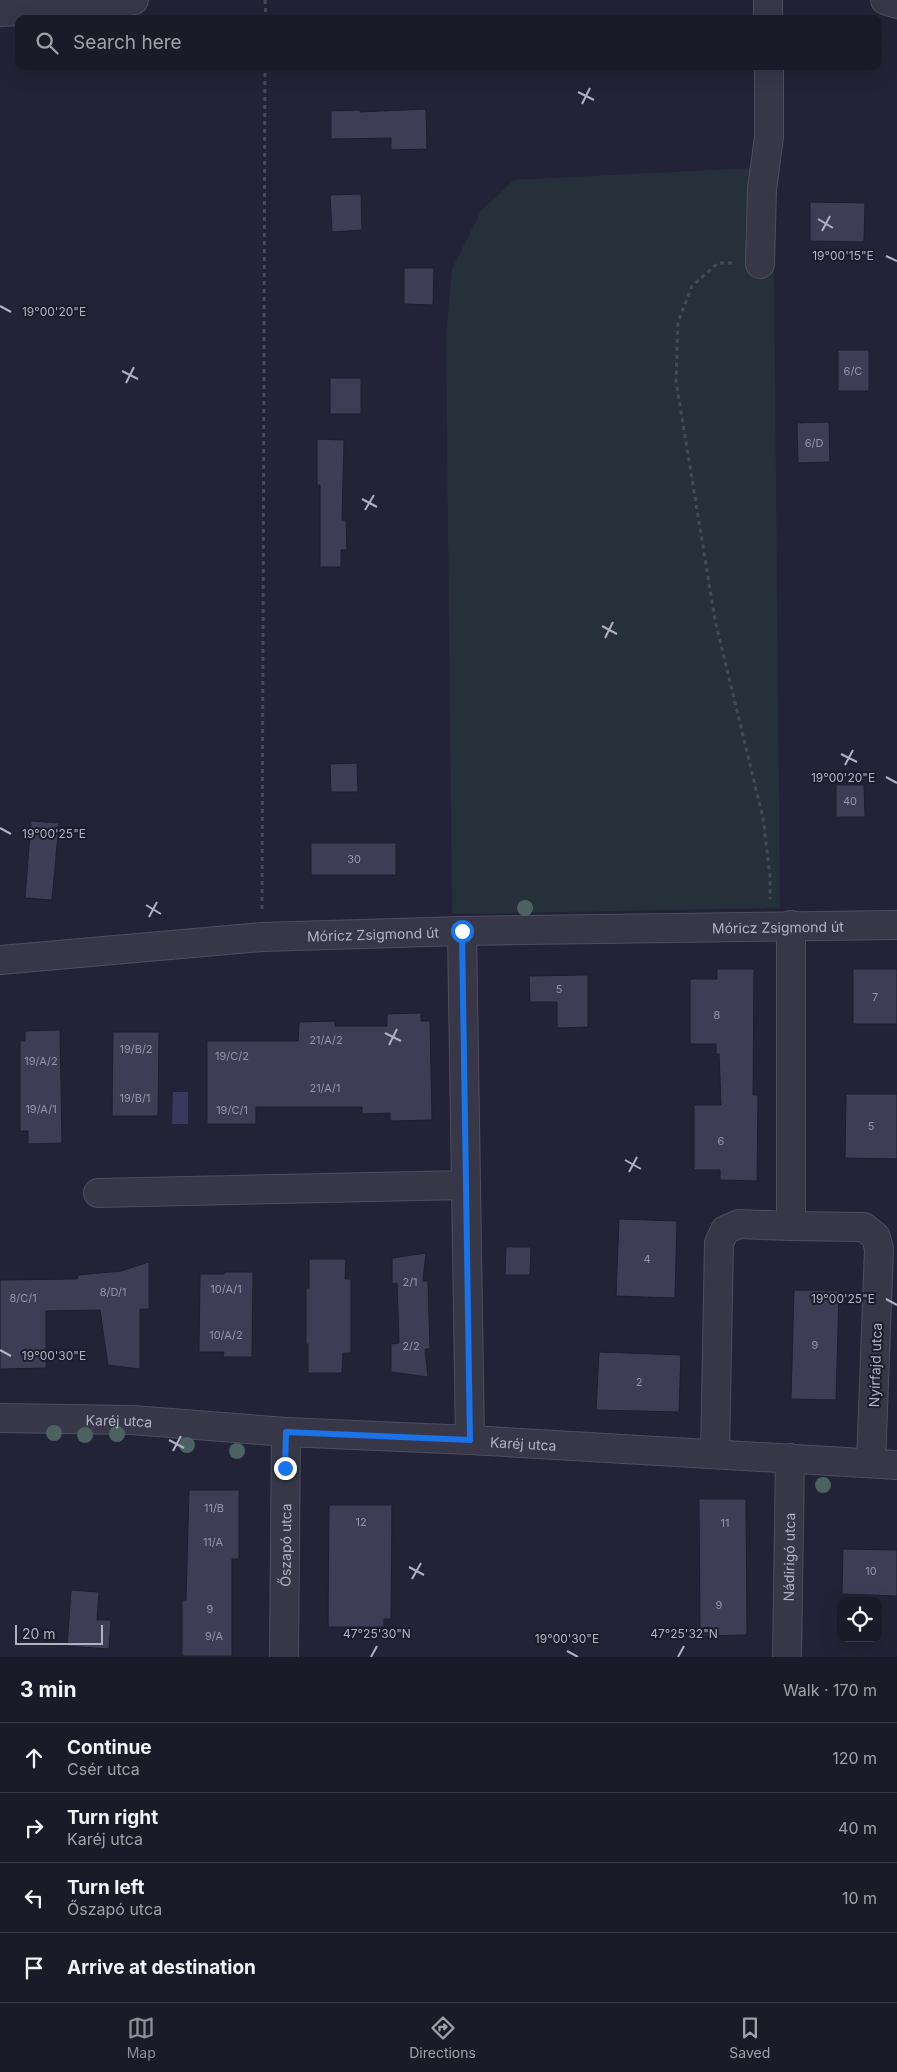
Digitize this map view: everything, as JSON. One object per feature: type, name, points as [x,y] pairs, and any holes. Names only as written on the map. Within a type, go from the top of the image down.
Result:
[{"type":"street","points":[[0,12],[63,9],[124,3],[134,0]]},
{"type":"street","points":[[768,0],[768,15]]},
{"type":"street","points":[[884,0],[897,4]]},
{"type":"street","points":[[760,264],[762,189],[769,137],[769,70]]},
{"type":"street","points":[[781,925],[791,1226]]},
{"type":"street","name":"Móricz Zsigmond út","points":[[0,960],[262,937],[462,931],[781,925],[897,925]]},
{"type":"street","points":[[462,931],[470,1440]]},
{"type":"street","points":[[98,1193],[466,1185]]},
{"type":"street","name":"Nyírfajd utca","points":[[715,1454],[719,1243],[725,1230],[739,1224],[864,1227],[876,1237],[879,1249],[884,1464]]},
{"type":"street","name":"Karéj utca","points":[[0,1418],[132,1420],[286,1432],[470,1440],[884,1464]]},
{"type":"street","name":"Őszapó utca","points":[[284,1657],[286,1432]]},
{"type":"street","name":"Nádirigó utca","points":[[787,1657],[790,1458]]},
{"type":"path","points":[[265,0],[266,15]]},
{"type":"path","points":[[262,937],[265,70]]},
{"type":"path","points":[[760,264],[718,263],[692,286],[678,322],[676,380],[715,620],[763,818],[770,876],[781,925]]},
{"type":"shaded area","points":[[773,167],[780,908],[452,914],[446,336],[452,269],[481,211],[514,180]]},
{"type":"water","points":[[173,1092],[188,1092],[188,1124],[172,1124]]},
{"type":"building","points":[[426,109],[427,149],[391,150],[391,138],[331,139],[331,111],[360,110],[360,112]]},
{"type":"building","points":[[361,194],[362,230],[332,232],[330,195]]},
{"type":"building","points":[[810,202],[865,203],[864,242],[810,241]]},
{"type":"building","points":[[404,268],[434,268],[433,305],[404,304]]},
{"type":"building","points":[[838,350],[869,350],[869,391],[838,391]]},
{"type":"building","points":[[330,378],[361,378],[361,414],[330,414]]},
{"type":"building","points":[[829,422],[830,462],[798,463],[797,423]]},
{"type":"building","points":[[317,439],[344,440],[342,520],[346,520],[347,550],[341,550],[341,567],[320,567],[320,485],[317,485]]},
{"type":"building","points":[[357,763],[358,792],[331,792],[330,764]]},
{"type":"building","points":[[836,785],[864,785],[865,817],[836,817]]},
{"type":"building","points":[[31,821],[59,823],[52,900],[25,898]]},
{"type":"building","points":[[311,843],[396,843],[396,875],[311,875]]},
{"type":"building","points":[[717,969],[754,969],[753,1095],[758,1095],[757,1181],[720,1180],[720,1170],[694,1170],[694,1105],[721,1105],[719,1054],[716,1054],[716,1044],[690,1044],[690,979],[717,979]]},
{"type":"building","points":[[853,969],[897,969],[897,1024],[853,1024]]},
{"type":"building","points":[[588,975],[588,1027],[557,1028],[557,1002],[530,1002],[529,976]]},
{"type":"building","points":[[421,1013],[421,1021],[430,1021],[432,1120],[390,1121],[390,1113],[362,1114],[362,1107],[256,1107],[256,1124],[207,1124],[207,1041],[298,1041],[299,1022],[335,1021],[335,1026],[387,1026],[387,1014]]},
{"type":"building","points":[[60,1030],[62,1143],[28,1144],[28,1131],[20,1131],[20,1041],[25,1041],[25,1031]]},
{"type":"building","points":[[113,1032],[159,1032],[158,1116],[112,1116]]},
{"type":"building","points":[[846,1094],[897,1094],[897,1159],[845,1158]]},
{"type":"building","points":[[619,1219],[677,1221],[675,1298],[616,1296]]},
{"type":"building","points":[[506,1247],[531,1247],[530,1275],[505,1275]]},
{"type":"building","points":[[426,1253],[423,1281],[428,1281],[430,1349],[425,1349],[428,1377],[391,1372],[391,1344],[399,1343],[397,1283],[392,1284],[392,1258]]},
{"type":"building","points":[[309,1259],[346,1259],[345,1279],[351,1279],[351,1353],[343,1353],[342,1373],[308,1373],[306,1288],[309,1288]]},
{"type":"building","points":[[149,1262],[149,1309],[140,1309],[140,1369],[108,1365],[100,1310],[46,1311],[46,1368],[0,1369],[0,1280],[77,1279],[78,1275],[121,1271]]},
{"type":"building","points":[[225,1272],[253,1272],[252,1357],[223,1357],[224,1352],[199,1352],[200,1274],[224,1274]]},
{"type":"building","points":[[794,1290],[839,1291],[836,1400],[791,1399]]},
{"type":"building","points":[[599,1352],[681,1355],[679,1412],[596,1410]]},
{"type":"building","points":[[189,1490],[239,1490],[239,1559],[232,1559],[232,1656],[182,1656],[182,1600],[186,1600]]},
{"type":"building","points":[[699,1499],[746,1499],[747,1635],[700,1636]]},
{"type":"building","points":[[329,1505],[392,1505],[391,1619],[384,1619],[384,1627],[328,1627]]},
{"type":"building","points":[[843,1549],[897,1550],[897,1596],[842,1594]]},
{"type":"building","points":[[71,1590],[99,1592],[97,1620],[111,1620],[109,1649],[67,1646]]},
{"type":"route","points":[[285,1468],[286,1432],[470,1440],[462,931]]}]
